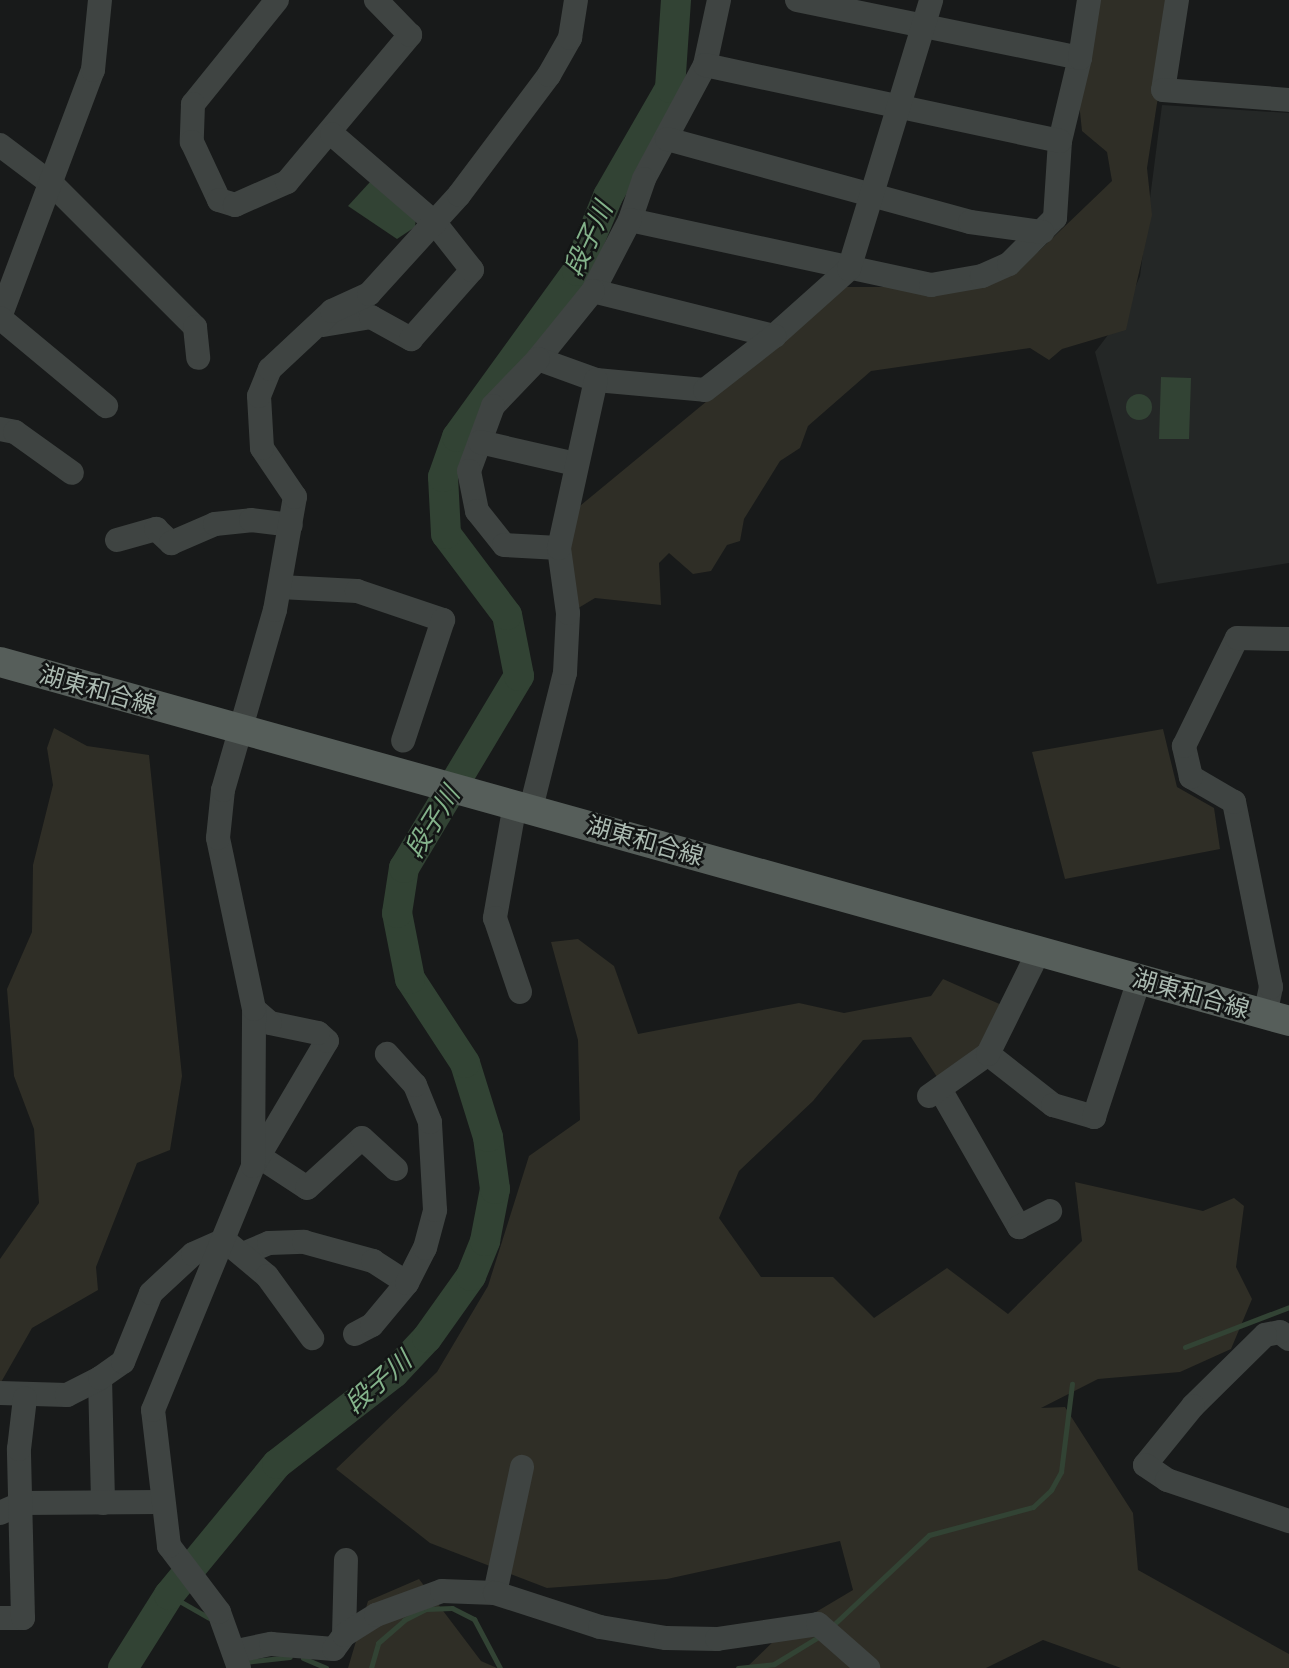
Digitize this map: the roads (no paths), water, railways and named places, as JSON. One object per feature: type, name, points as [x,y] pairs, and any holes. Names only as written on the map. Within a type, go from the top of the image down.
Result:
[{"type":"main road","name":"湖東和合線","points":[[0,662],[1277,1018]]},
{"type":"street","points":[[100,0],[93,70],[53,185],[1,311],[106,407]]},
{"type":"street","points":[[277,0],[193,104],[192,142],[219,200],[235,205],[287,182],[332,134],[410,35],[376,0]]},
{"type":"street","points":[[256,1161],[254,1009],[218,838],[223,790],[242,731],[280,587],[295,498],[285,473],[262,448],[259,396],[270,369],[316,327],[369,294],[435,223],[549,75],[570,38],[576,0]]},
{"type":"street","points":[[559,548],[504,545],[477,511],[470,471],[493,407],[538,359],[593,291],[705,65],[719,0]]},
{"type":"street","points":[[797,0],[1080,58]]},
{"type":"street","points":[[538,359],[596,380],[705,390],[774,336],[849,269],[875,192],[931,0]]},
{"type":"street","points":[[630,220],[849,269],[949,284],[1009,264],[1055,218],[1060,141],[1080,58],[1089,0]]},
{"type":"street","points":[[1177,0],[1163,90],[1289,100]]},
{"type":"street","points":[[705,65],[898,109],[1060,141]]},
{"type":"street","points":[[316,327],[371,317],[411,339],[472,270],[435,223],[332,134]]},
{"type":"street","points":[[667,139],[875,192],[970,222],[1042,232]]},
{"type":"street","points":[[0,145],[53,185],[195,327],[198,358]]},
{"type":"street","points":[[593,291],[774,336]]},
{"type":"street","points":[[520,992],[495,918],[523,806],[565,673],[568,613],[559,548],[575,464],[596,380]]},
{"type":"street","points":[[0,429],[16,432],[72,473]]},
{"type":"street","points":[[480,442],[575,464]]},
{"type":"street","points":[[117,540],[156,530],[172,543],[215,524],[251,520],[291,525]]},
{"type":"street","points":[[280,587],[357,591],[443,620],[403,741]]},
{"type":"street","points":[[1277,1018],[1234,802],[1191,777],[1185,746],[1237,638],[1289,639]]},
{"type":"street","points":[[1038,951],[988,1054],[935,1093],[1019,1227],[1050,1211]]},
{"type":"street","points":[[988,1054],[1053,1105],[1094,1117],[1139,980]]},
{"type":"street","points":[[254,1009],[270,1023],[318,1033],[327,1041],[256,1161],[233,1247],[158,1389],[159,1502],[178,1563],[200,1587],[238,1657],[271,1644],[333,1653],[404,1601],[442,1591],[495,1594],[600,1627],[666,1638],[717,1639],[827,1632],[868,1668]]},
{"type":"street","points":[[355,1334],[372,1325],[407,1283],[425,1248],[435,1210],[436,1157],[415,1085],[385,1054]]},
{"type":"street","points":[[256,1161],[307,1188],[362,1138],[396,1169]]},
{"type":"street","points":[[0,1393],[25,1398],[68,1395],[123,1362],[151,1293],[193,1254],[269,1243],[304,1242],[373,1261],[407,1283]]},
{"type":"street","points":[[233,1247],[312,1338]]},
{"type":"street","points":[[1289,1339],[1280,1332],[1265,1335],[1193,1406],[1145,1465],[1167,1480],[1289,1521]]},
{"type":"street","points":[[100,1378],[103,1503]]},
{"type":"street","points":[[0,1618],[23,1618],[11,1508],[25,1398]]},
{"type":"street","points":[[495,1594],[522,1467]]},
{"type":"street","points":[[11,1508],[159,1502]]},
{"type":"street","points":[[333,1653],[346,1560]]},
{"type":"waterway","name":"段子川","points":[[123,1668],[169,1595],[277,1464],[394,1373],[427,1338],[471,1276],[485,1241],[495,1189],[488,1137],[465,1063],[410,979],[397,913],[404,868],[519,676],[507,615],[446,534],[443,477],[457,437],[577,271],[608,196],[670,88],[676,0]]},
{"type":"waterway","points":[[1185,1347],[1289,1307]]},
{"type":"waterway","points":[[830,1628],[929,1535],[1033,1507],[1051,1490],[1061,1472],[1072,1384]]},
{"type":"waterway","points":[[169,1595],[209,1618]]},
{"type":"waterway","points":[[371,1668],[378,1643],[404,1620],[426,1609],[452,1608],[474,1619],[500,1668]]},
{"type":"waterway","points":[[738,1668],[774,1664],[820,1636]]},
{"type":"waterway","points":[[245,1662],[290,1657]]},
{"type":"waterway","points":[[303,1658],[326,1668]]}]
